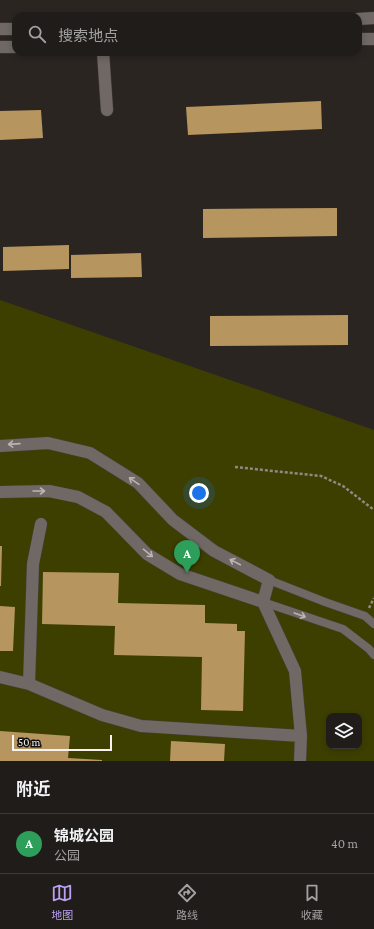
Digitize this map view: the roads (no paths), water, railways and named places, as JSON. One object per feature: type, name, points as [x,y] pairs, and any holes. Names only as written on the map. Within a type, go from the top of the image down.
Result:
[{"type":"street","points":[[362,19],[374,18]]},
{"type":"street","points":[[0,29],[12,29]]},
{"type":"street","points":[[362,39],[374,39]]},
{"type":"street","points":[[0,47],[12,47]]},
{"type":"street","points":[[103,56],[107,110]]},
{"type":"street","points":[[0,446],[48,443],[90,453],[138,483],[173,520],[214,552],[269,580],[263,602],[294,671],[301,736],[300,761]]},
{"type":"street","points":[[0,492],[49,491],[78,497],[106,512],[147,554],[180,574],[263,602]]},
{"type":"street","points":[[29,684],[33,564],[41,524]]},
{"type":"street","points":[[0,678],[29,684],[102,715],[141,726],[301,736]]},
{"type":"lane","points":[[269,580],[365,616],[374,624]]},
{"type":"lane","points":[[263,602],[343,629],[369,649],[374,655]]},
{"type":"place","name":"锦城公园","points":[[187,573]]}]
